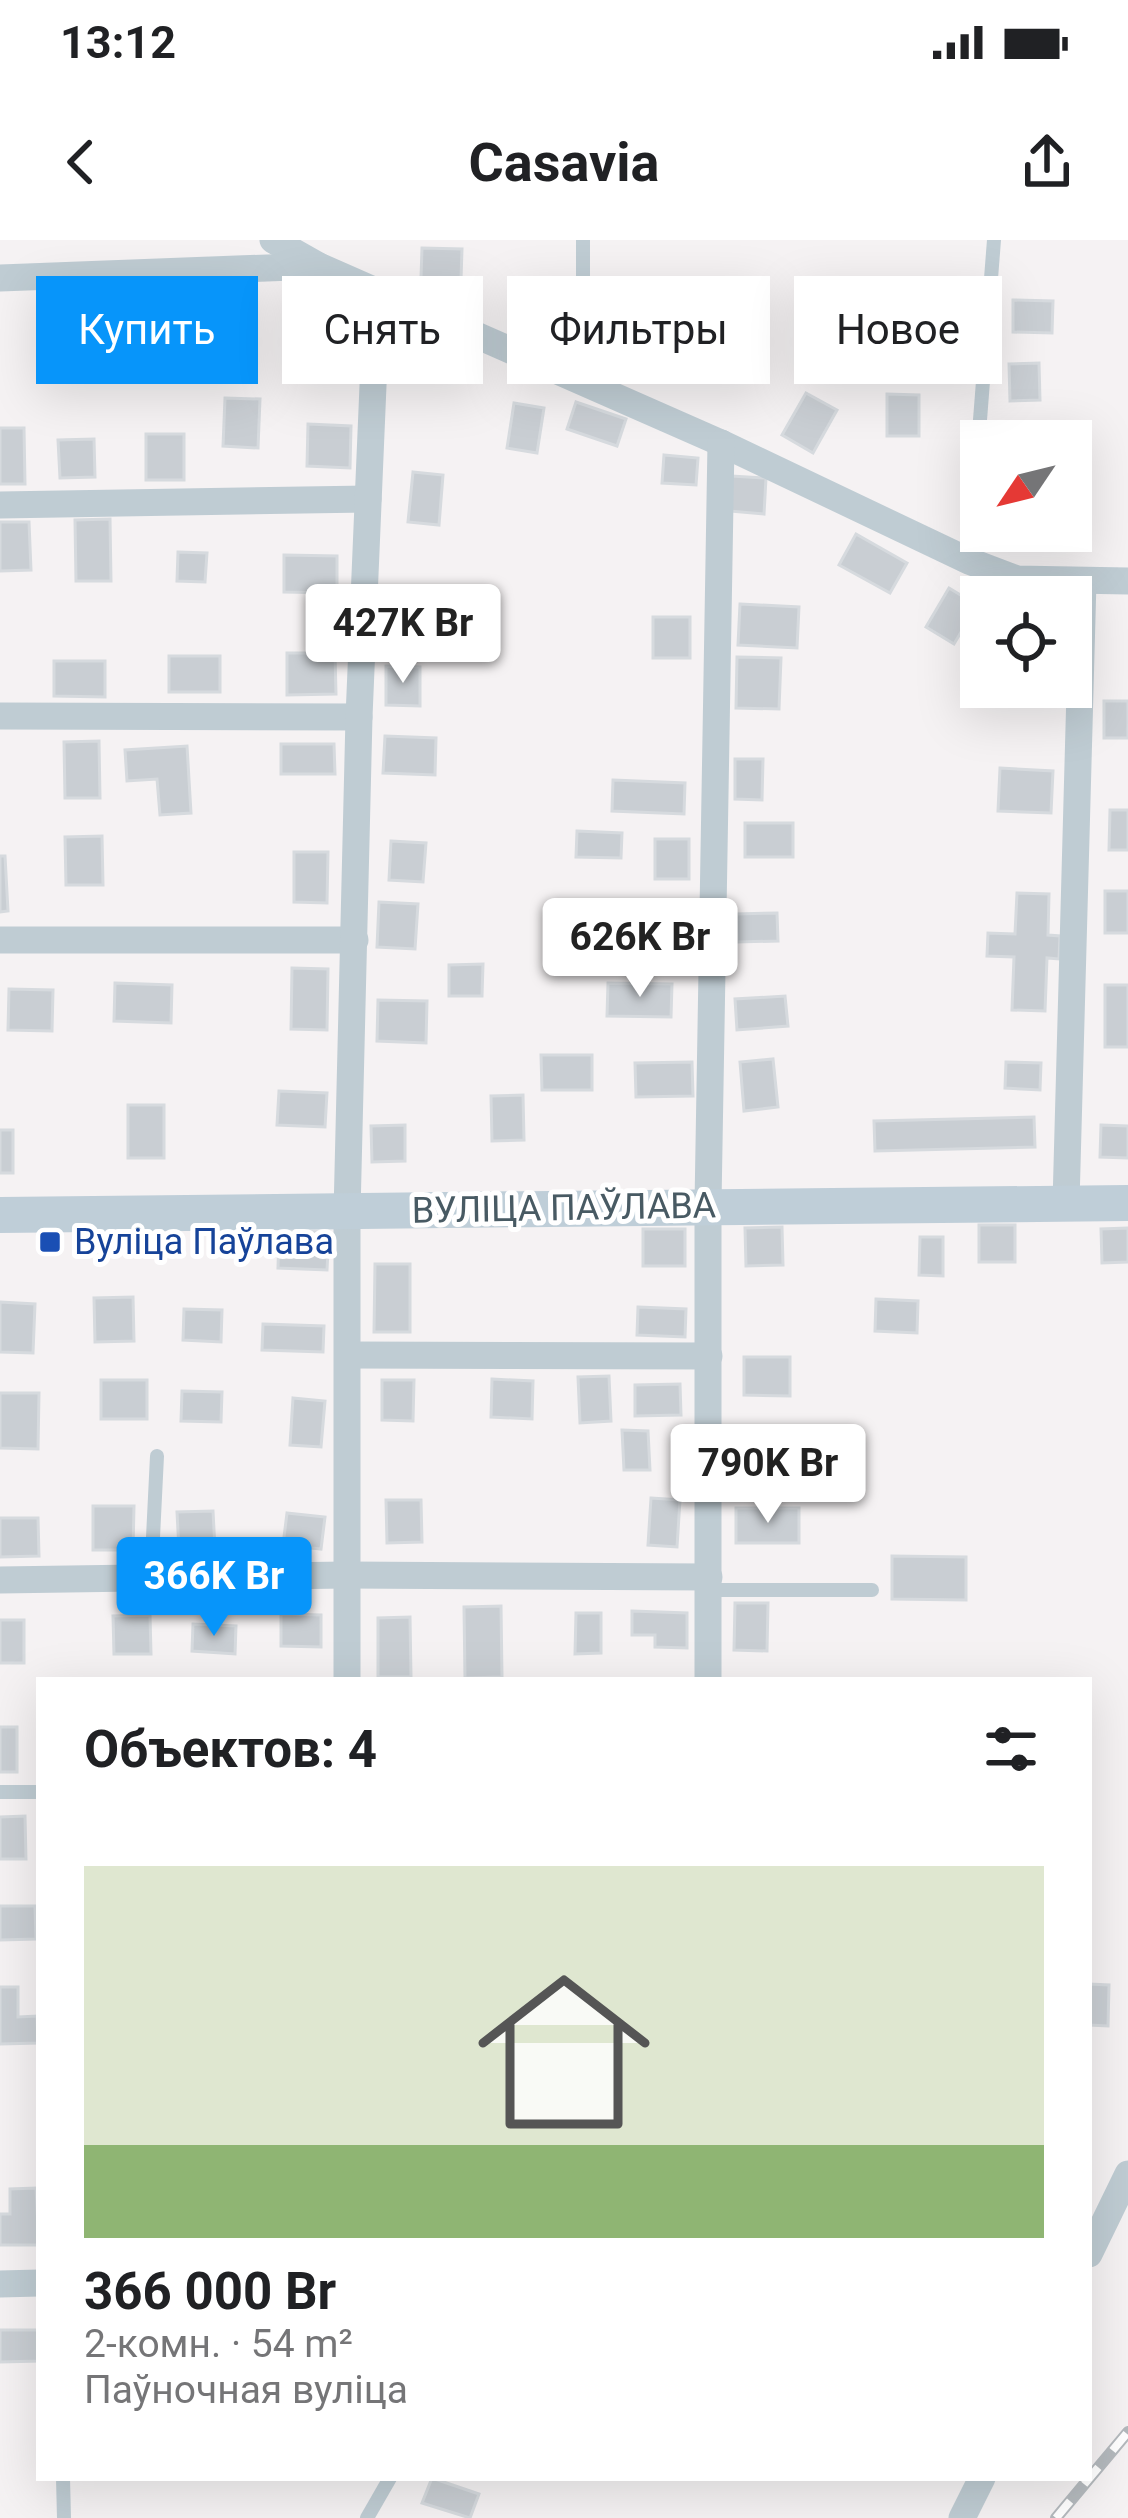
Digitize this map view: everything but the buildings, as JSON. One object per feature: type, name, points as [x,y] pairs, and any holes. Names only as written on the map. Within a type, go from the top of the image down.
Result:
[{"type":"street","points":[[273,240],[342,276]]},
{"type":"street","points":[[0,278],[319,266]]},
{"type":"street","points":[[483,338],[1009,576]]},
{"type":"street","points":[[347,1677],[347,1213],[372,384]]},
{"type":"street","points":[[708,1677],[708,1204],[721,443]]},
{"type":"street","points":[[0,505],[368,499]]},
{"type":"street","points":[[1092,581],[1128,581]]},
{"type":"street","points":[[1066,1203],[1080,708]]},
{"type":"street","points":[[0,716],[359,717]]},
{"type":"street","points":[[0,940],[356,940]]},
{"type":"street","name":"ВУЛІЦА ПАЎЛАВА","points":[[0,1215],[1128,1203]]},
{"type":"street","points":[[350,1355],[709,1357]]},
{"type":"street","points":[[0,1580],[347,1575],[709,1583]]},
{"type":"street","points":[[1092,2248],[1128,2174]]},
{"type":"street","points":[[0,2284],[36,2283]]},
{"type":"street","points":[[962,2518],[980,2481]]},
{"type":"lane","points":[[583,240],[583,276]]},
{"type":"lane","points":[[969,561],[994,240]]},
{"type":"lane","points":[[151,1578],[157,1456]]},
{"type":"lane","points":[[709,1583],[872,1590]]},
{"type":"lane","points":[[0,1792],[36,1792]]},
{"type":"lane","points":[[63,2481],[64,2518]]},
{"type":"lane","points":[[367,2518],[388,2481]]},
{"type":"railway","points":[[1092,2475],[1128,2432]]},
{"type":"railway","points":[[1056,2518],[1087,2481]]},
{"type":"place","name":"Вуліца Паўлава","points":[[50,1242]]}]
